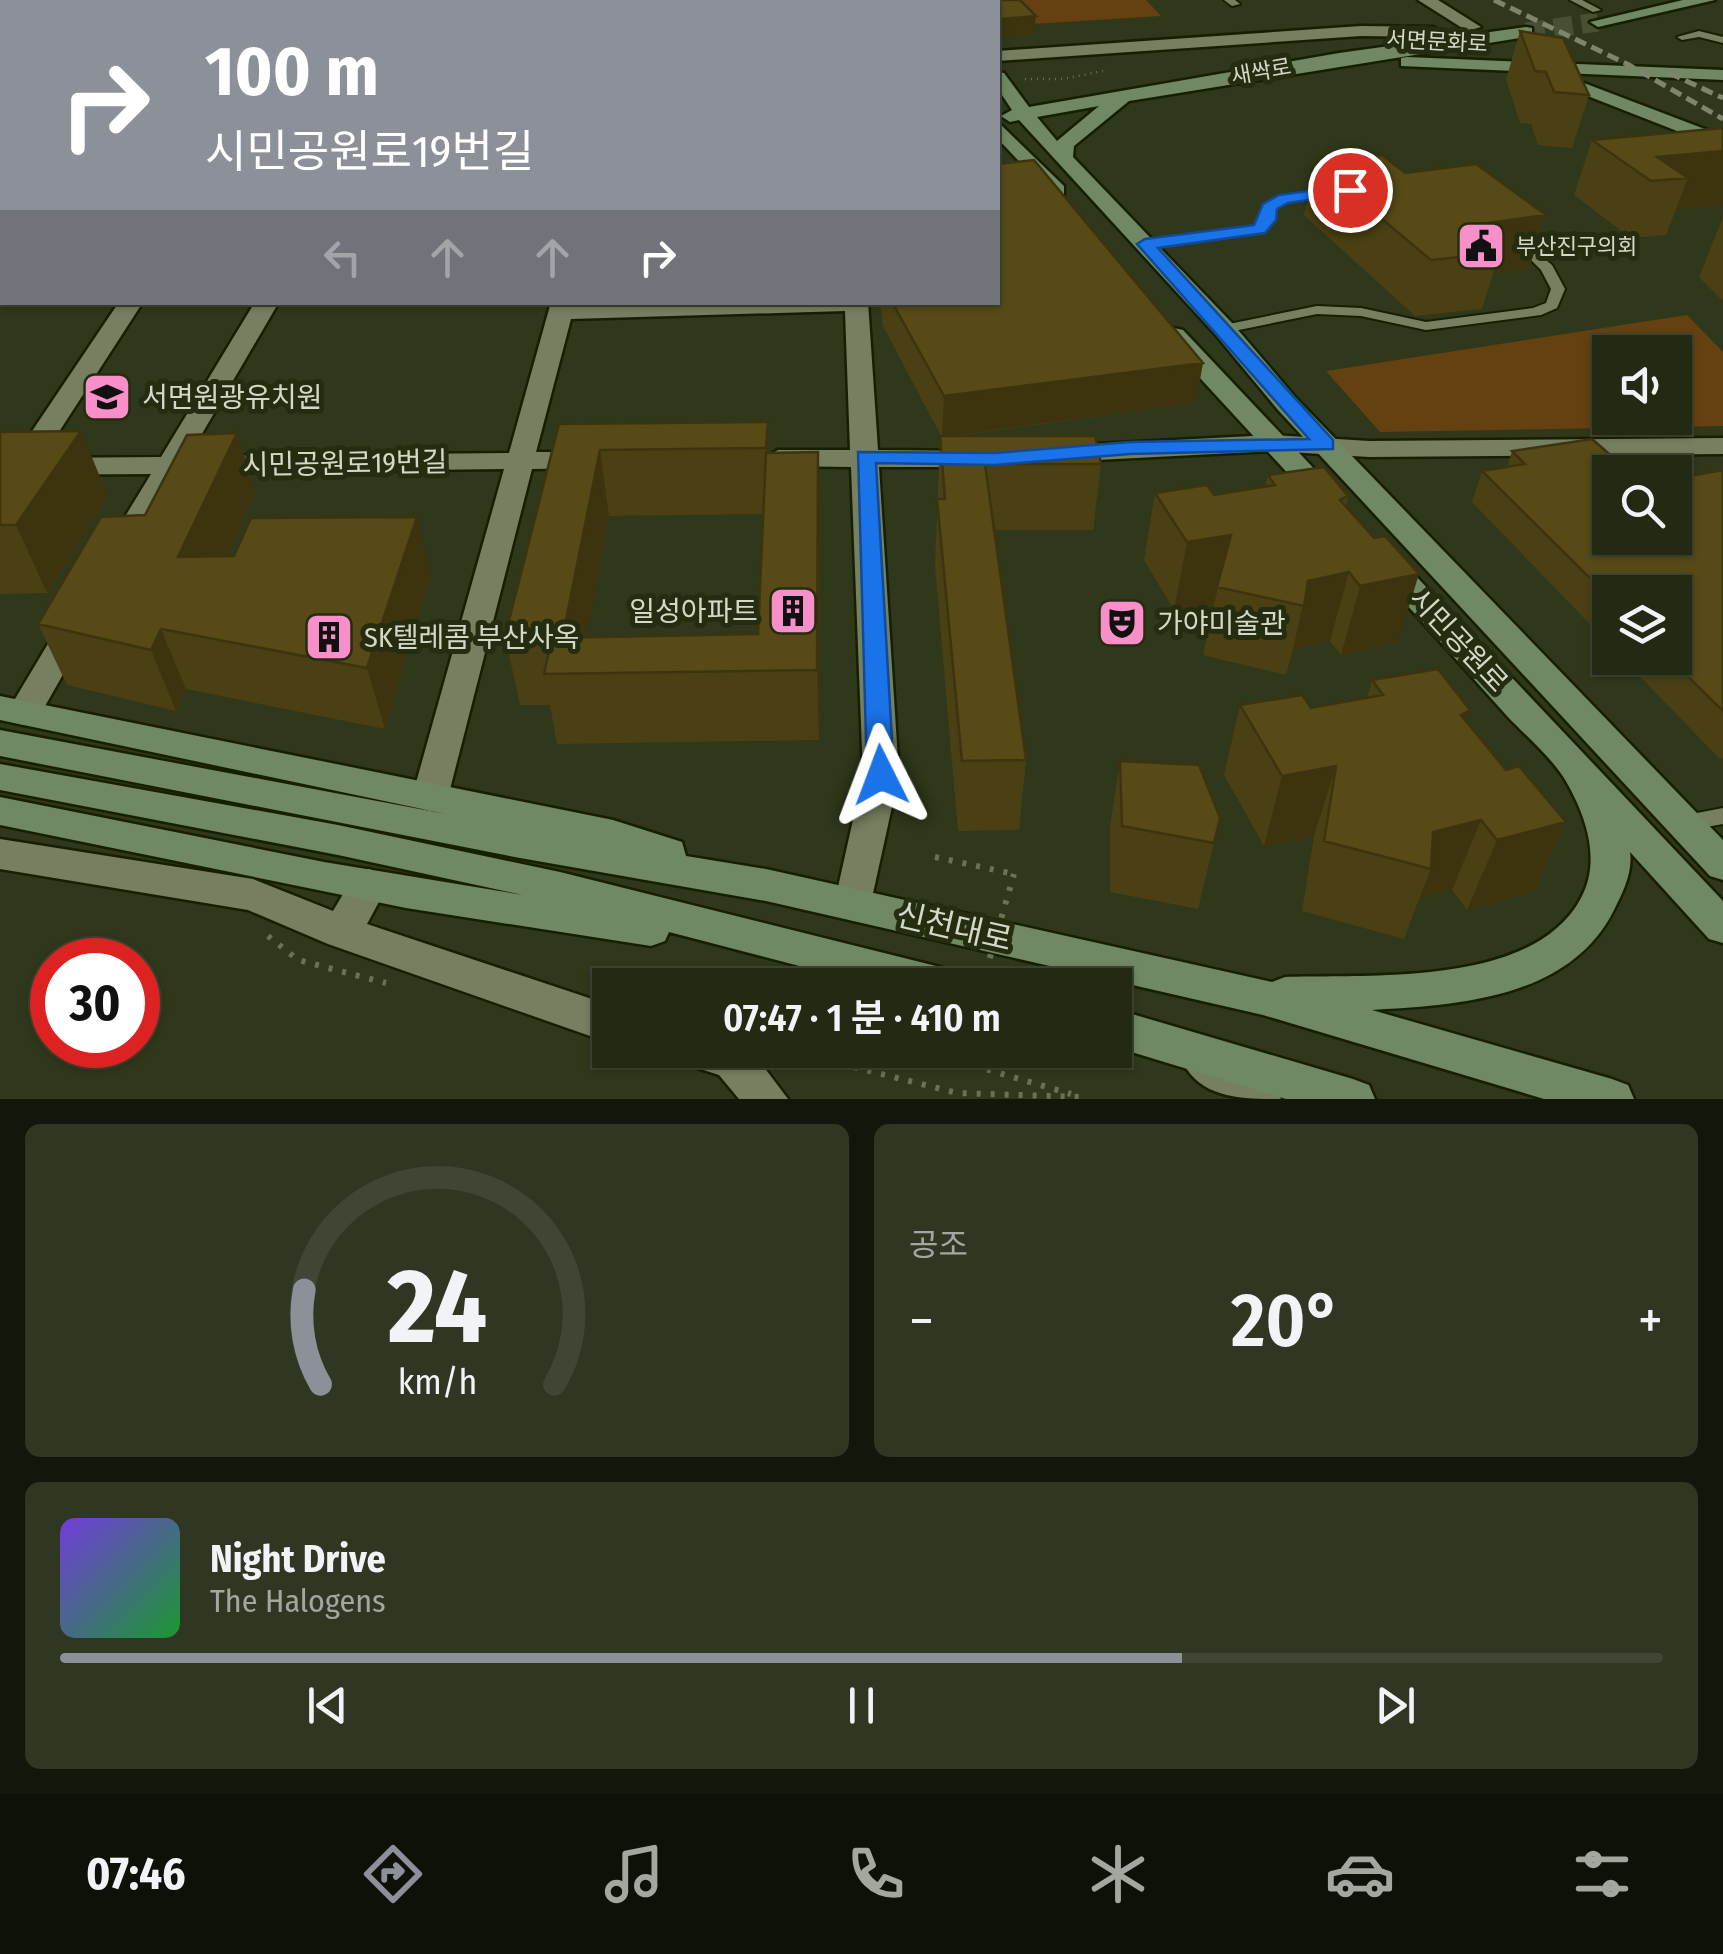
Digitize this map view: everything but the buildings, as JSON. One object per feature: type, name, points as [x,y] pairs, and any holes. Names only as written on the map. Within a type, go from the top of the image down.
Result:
[{"type":"main road","points":[[1597,16],[1661,0]]},
{"type":"main road","points":[[1576,6],[1597,16],[1707,0]]},
{"type":"main road","name":"새싹로","points":[[1013,105],[1507,22]]},
{"type":"main road","name":"서면문화로","points":[[1434,32],[1532,69]]},
{"type":"main road","name":"새싹로","points":[[1013,105],[1134,93],[1339,58],[1526,32]]},
{"type":"main road","name":"서면문화로","points":[[1339,58],[1722,76]]},
{"type":"main road","points":[[1532,69],[1723,142]]},
{"type":"main road","name":"시민공원로","points":[[1000,81],[1094,235]]},
{"type":"main road","points":[[1000,146],[1050,163],[1086,123],[1134,93]]},
{"type":"main road","name":"시민공원로","points":[[1000,129],[1050,163],[1145,244],[1326,445],[1710,840]]},
{"type":"main road","name":"시민공원로","points":[[1152,307],[1273,443],[1723,927]]},
{"type":"main road","points":[[12,710],[614,835],[766,885]]},
{"type":"main road","points":[[0,743],[342,824]]},
{"type":"main road","points":[[1263,997],[1466,984],[1528,969],[1578,942],[1598,911],[1613,858],[1577,766]]},
{"type":"main road","points":[[0,777],[342,824]]},
{"type":"main road","points":[[0,811],[571,920],[752,940]]},
{"type":"main road","name":"신천대로","points":[[342,824],[766,885],[1263,997],[1612,1099]]},
{"type":"main road","name":"신천대로","points":[[342,824],[560,888],[869,968]]},
{"type":"main road","points":[[1132,1032],[1338,1095]]},
{"type":"street","points":[[1426,0],[1473,27]]},
{"type":"street","name":"새싹로","points":[[1000,56],[1362,32],[1434,32]]},
{"type":"street","points":[[11,467],[128,305]]},
{"type":"street","points":[[12,710],[97,589],[265,305]]},
{"type":"street","points":[[430,797],[562,307],[709,305]]},
{"type":"street","points":[[854,905],[881,775],[856,305]]},
{"type":"street","points":[[750,458],[1024,457],[1273,443],[1369,449],[1723,446]]},
{"type":"street","name":"시민공원로19번길","points":[[11,467],[616,460]]},
{"type":"street","points":[[0,854],[253,895],[342,932],[592,1018]]},
{"type":"street","points":[[342,932],[370,884]]},
{"type":"street","points":[[1178,1044],[1259,1099]]},
{"type":"street","points":[[740,1068],[766,1099]]},
{"type":"lane","points":[[1682,37],[1699,34],[1723,40]]},
{"type":"lane","points":[[1145,244],[1259,229],[1268,220],[1269,207],[1284,199],[1344,191]]},
{"type":"lane","points":[[1224,329],[1317,310],[1361,312],[1426,326],[1536,312],[1552,305],[1558,289],[1547,268],[1499,227]]},
{"type":"path","points":[[126,0],[222,0]]},
{"type":"path","points":[[935,858],[1014,874],[987,968]]},
{"type":"path","points":[[858,1068],[958,1093],[1084,1098]]},
{"type":"path","points":[[986,1068],[1084,1098]]},
{"type":"shaded area","points":[[1011,0],[1146,0],[1161,16],[1032,24]]},
{"type":"shaded area","points":[[1687,315],[1723,352],[1723,426],[1692,427],[1692,335],[1592,335],[1592,428],[1380,432],[1326,371]]},
{"type":"tunnel","points":[[1526,32],[1598,22]]},
{"type":"railway","points":[[1494,0],[1629,65],[1723,119]]},
{"type":"railway","points":[[1669,73],[1723,98]]},
{"type":"place","name":"부산진구의회","points":[[1481,246]]},
{"type":"place","name":"서면원광유치원","points":[[107,397]]},
{"type":"place","name":"일성아파트","points":[[793,611]]},
{"type":"place","name":"가야미술관","points":[[1122,623]]},
{"type":"place","name":"SK텔레콤 부산사옥","points":[[329,637]]},
{"type":"route","points":[[881,775],[866,456],[995,459],[1130,448],[1326,445],[1145,244],[1259,229],[1268,220],[1269,207],[1284,199],[1350,190]]}]
